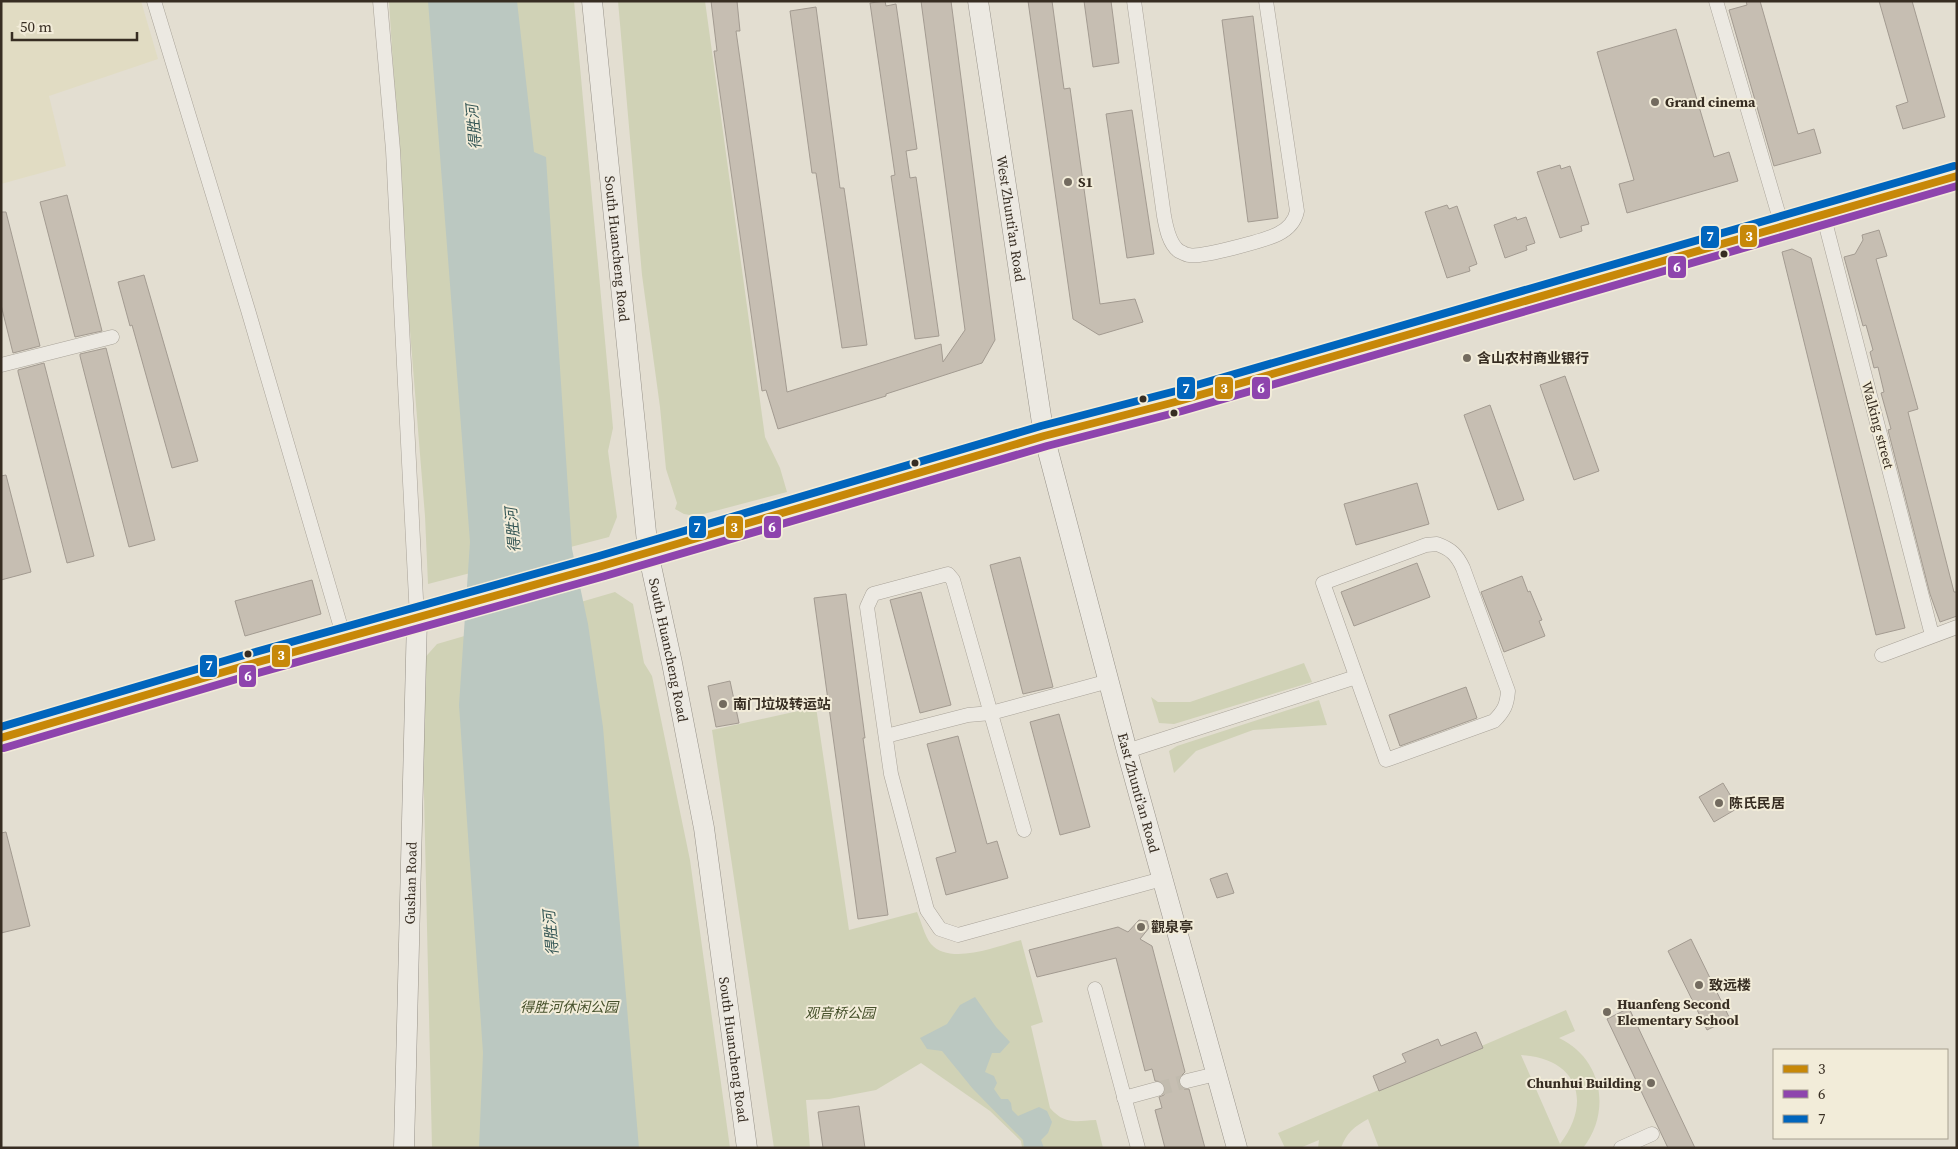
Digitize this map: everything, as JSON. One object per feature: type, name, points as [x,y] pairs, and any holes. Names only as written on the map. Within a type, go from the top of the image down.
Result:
[{"type":"main road","name":"South Huancheng Road","points":[[592,1],[648,552],[704,828],[748,1148]]},
{"type":"main road","name":"West Zhunti'an Road","points":[[978,1],[1044,436]]},
{"type":"main road","points":[[1,738],[344,638],[602,566],[1044,436],[1179,401],[1957,176]]},
{"type":"main road","name":"East Zhunti'an Road","points":[[1044,436],[1127,751],[1237,1148]]},
{"type":"main road","name":"Gushan Road","points":[[404,1148],[417,618]]},
{"type":"street","points":[[154,1],[248,310],[344,638]]},
{"type":"street","points":[[380,1],[393,150],[417,618]]},
{"type":"street","points":[[1134,1],[1164,216],[1172,242],[1178,250],[1189,256],[1216,252],[1278,234],[1292,223],[1296,217],[1297,211],[1266,1]]},
{"type":"street","points":[[1716,1],[1782,226]]},
{"type":"street","name":"Walking street","points":[[1823,214],[1932,635]]},
{"type":"street","points":[[1,365],[112,337]]},
{"type":"street","points":[[1437,544],[1449,548],[1458,557],[1463,568],[1508,691],[1507,703],[1503,712],[1494,721],[1386,760],[1356,677],[1323,583],[1426,545],[1437,544]]},
{"type":"street","points":[[1024,830],[953,580],[948,574],[873,594],[866,606],[892,774],[927,910],[940,929],[958,935],[1162,879]]},
{"type":"street","points":[[1882,655],[1957,627]]},
{"type":"street","points":[[1127,751],[1356,677]]},
{"type":"street","points":[[886,736],[968,715],[992,714],[1109,681]]},
{"type":"street","points":[[1095,989],[1138,1148]]},
{"type":"street","points":[[1187,1081],[1216,1074]]},
{"type":"street","points":[[1124,1098],[1157,1089]]},
{"type":"street","points":[[1620,1148],[1652,1134]]},
{"type":"shaded area","points":[[1,1],[141,1],[158,59],[49,96],[66,166],[1,184]]},
{"type":"green space","points":[[389,1],[574,1],[613,428],[608,451],[617,517],[609,537],[428,584],[425,516],[408,306]]},
{"type":"green space","points":[[618,1],[705,1],[765,437],[780,468],[787,492],[696,516],[684,514],[675,509],[677,503],[666,469],[660,407],[642,275]]},
{"type":"green space","name":"得胜河休闲公园","points":[[615,592],[633,604],[644,663],[652,676],[690,860],[730,1148],[432,1148],[421,662],[437,644]]},
{"type":"green space","points":[[1304,663],[1312,682],[1174,724],[1159,723],[1151,697],[1158,702],[1190,702]]},
{"type":"green space","points":[[1319,700],[1327,725],[1253,730],[1196,751],[1174,773],[1169,751],[1177,746]]},
{"type":"green space","name":"观音桥公园","points":[[816,707],[849,930],[917,912],[931,944],[939,950],[950,954],[987,950],[1021,940],[1043,1022],[1031,1026],[1050,1108],[1066,1120],[1096,1120],[1103,1148],[1022,1148],[1021,1141],[990,1111],[921,1063],[876,1090],[829,1099],[806,1100],[810,1148],[774,1148],[712,730]]},
{"type":"green space","points":[[1566,1010],[1575,1031],[1559,1038],[1574,1047],[1585,1058],[1593,1072],[1598,1087],[1598,1118],[1583,1148],[1379,1148],[1368,1119],[1351,1130],[1341,1148],[1318,1148],[1319,1140],[1300,1148],[1285,1148],[1278,1133]],"holes":[[[1521,1055],[1540,1058],[1555,1064],[1567,1073],[1574,1084],[1577,1098],[1576,1112],[1570,1128],[1560,1144]]]},
{"type":"water","name":"得胜河","points":[[428,1],[517,1],[534,152],[546,157],[572,549],[588,624],[603,727],[639,1148],[479,1148],[483,1053],[459,705],[470,542]]},
{"type":"water","points":[[975,997],[996,1027],[1010,1042],[1000,1053],[992,1053],[985,1072],[994,1076],[997,1083],[994,1089],[1001,1099],[1008,1099],[1012,1110],[1018,1116],[1039,1107],[1047,1111],[1052,1122],[1048,1133],[1041,1140],[1044,1148],[1024,1148],[1023,1140],[973,1089],[942,1051],[927,1049],[920,1038],[947,1024],[960,1005]]},
{"type":"building","points":[[711,1],[737,1],[740,31],[736,31],[787,392],[941,344],[943,362],[965,330],[921,1],[951,1],[995,340],[982,363],[886,394],[886,396],[778,429],[766,390],[762,391],[714,51],[717,51]]},
{"type":"building","points":[[885,1],[886,6],[896,4],[917,149],[906,151],[910,178],[916,177],[939,336],[915,339],[891,176],[895,175],[870,3]]},
{"type":"building","name":"S1","points":[[1028,1],[1052,1],[1064,89],[1070,88],[1100,304],[1135,299],[1143,322],[1099,335],[1073,319]]},
{"type":"building","points":[[1084,1],[1111,1],[1119,63],[1093,67]]},
{"type":"building","points":[[1746,1],[1760,1],[1798,134],[1814,129],[1821,153],[1774,166],[1729,10],[1747,5]]},
{"type":"building","points":[[1879,1],[1912,1],[1945,117],[1903,129],[1896,106],[1908,102]]},
{"type":"building","points":[[816,7],[840,188],[844,188],[867,345],[842,348],[816,173],[812,173],[790,11]]},
{"type":"building","points":[[1253,16],[1278,218],[1248,222],[1222,20]]},
{"type":"building","name":"Grand cinema","points":[[1676,29],[1714,157],[1729,152],[1738,181],[1627,213],[1619,184],[1634,180],[1597,52]]},
{"type":"building","points":[[1132,110],[1154,254],[1127,258],[1106,114]]},
{"type":"building","points":[[1560,165],[1561,169],[1570,166],[1589,224],[1581,226],[1582,231],[1560,238],[1537,172]]},
{"type":"building","points":[[67,195],[102,331],[75,337],[40,202]]},
{"type":"building","points":[[1447,205],[1449,209],[1457,206],[1477,264],[1469,267],[1470,271],[1447,278],[1425,212]]},
{"type":"building","points":[[1,212],[6,212],[40,346],[13,353],[1,305]]},
{"type":"building","points":[[1516,217],[1517,220],[1526,217],[1535,243],[1526,246],[1527,250],[1505,258],[1494,225]]},
{"type":"building","points":[[1879,230],[1887,256],[1876,259],[1918,409],[1908,412],[1954,592],[1957,592],[1957,616],[1940,622],[1930,594],[1888,430],[1891,429],[1881,393],[1884,392],[1878,367],[1874,368],[1870,352],[1873,350],[1866,325],[1863,326],[1844,257],[1855,254],[1863,240],[1862,235]]},
{"type":"building","points":[[1792,249],[1811,258],[1905,628],[1876,635],[1782,252]]},
{"type":"building","points":[[144,275],[198,461],[172,468],[118,282]]},
{"type":"building","points":[[106,348],[155,540],[129,547],[80,356],[80,354]]},
{"type":"building","points":[[44,363],[94,556],[67,563],[18,372],[18,370]]},
{"type":"building","points":[[1565,376],[1599,471],[1574,480],[1540,385]]},
{"type":"building","points":[[1490,405],[1524,500],[1498,510],[1464,415]]},
{"type":"building","points":[[6,475],[31,572],[1,580],[1,476]]},
{"type":"building","points":[[1417,483],[1429,524],[1356,545],[1344,504]]},
{"type":"building","points":[[1020,557],[1053,687],[1023,694],[990,565]]},
{"type":"building","points":[[1417,563],[1430,597],[1354,626],[1341,592]]},
{"type":"building","points":[[1522,576],[1542,620],[1539,621],[1545,636],[1504,652],[1481,592]]},
{"type":"building","points":[[312,580],[321,614],[245,636],[235,601]]},
{"type":"building","points":[[921,592],[951,705],[920,713],[890,600]]},
{"type":"building","points":[[846,594],[865,738],[863,738],[888,915],[858,919],[814,598]]},
{"type":"building","name":"南门垃圾转运站","points":[[730,681],[739,723],[716,727],[708,686]]},
{"type":"building","points":[[1466,687],[1477,718],[1400,746],[1389,715]]},
{"type":"building","points":[[1059,714],[1090,827],[1060,835],[1030,722]]},
{"type":"building","points":[[958,736],[987,844],[997,841],[1008,878],[946,895],[936,858],[956,852],[927,744]]},
{"type":"building","name":"陈氏民居","points":[[1723,783],[1738,808],[1714,822],[1699,797]]},
{"type":"building","points":[[6,832],[30,926],[1,933],[1,833]]},
{"type":"building","points":[[1227,873],[1234,893],[1217,898],[1210,879]]},
{"type":"building","points":[[1139,920],[1147,921],[1149,928],[1140,939],[1152,946],[1185,1072],[1179,1078],[1179,1084],[1184,1089],[1189,1089],[1205,1148],[1165,1148],[1155,1110],[1162,1108],[1159,1097],[1164,1095],[1166,1087],[1163,1082],[1155,1081],[1152,1069],[1145,1071],[1116,958],[1037,977],[1029,950],[1118,927],[1128,932]]},
{"type":"building","name":"致远楼","points":[[1691,939],[1730,1019],[1707,1030],[1668,951]]},
{"type":"building","name":"Chunhui Building","points":[[1629,1008],[1695,1148],[1668,1148],[1607,1019]]},
{"type":"building","points":[[1476,1032],[1483,1048],[1379,1091],[1373,1076],[1406,1062],[1402,1054],[1438,1039],[1441,1046]]},
{"type":"building","points":[[859,1106],[865,1148],[823,1148],[818,1112]]},
{"type":"tunnel","points":[[1157,1089],[1187,1081]]},
{"type":"transit line","name":"7","points":[[1,727],[241,656],[599,556],[1041,426],[1176,391],[1954,166]]},
{"type":"transit line","name":"3","points":[[1,738],[244,666],[602,566],[1044,436],[1179,401],[1957,176]]},
{"type":"transit line","name":"6","points":[[4,748],[247,676],[605,576],[1047,446],[1182,411],[1957,186]]},
{"type":"place","name":"Grand cinema","points":[[1655,102]]},
{"type":"place","name":"S1","points":[[1068,182]]},
{"type":"place","name":"含山农村商业银行","points":[[1467,358]]},
{"type":"place","name":"南门垃圾转运站","points":[[723,704]]},
{"type":"place","name":"陈氏民居","points":[[1719,803]]},
{"type":"place","name":"觀泉亭","points":[[1141,927]]},
{"type":"place","name":"致远楼","points":[[1699,985]]},
{"type":"place","name":"Huanfeng Second Elementary School","points":[[1607,1012]]},
{"type":"place","name":"Chunhui Building","points":[[1651,1083]]}]
